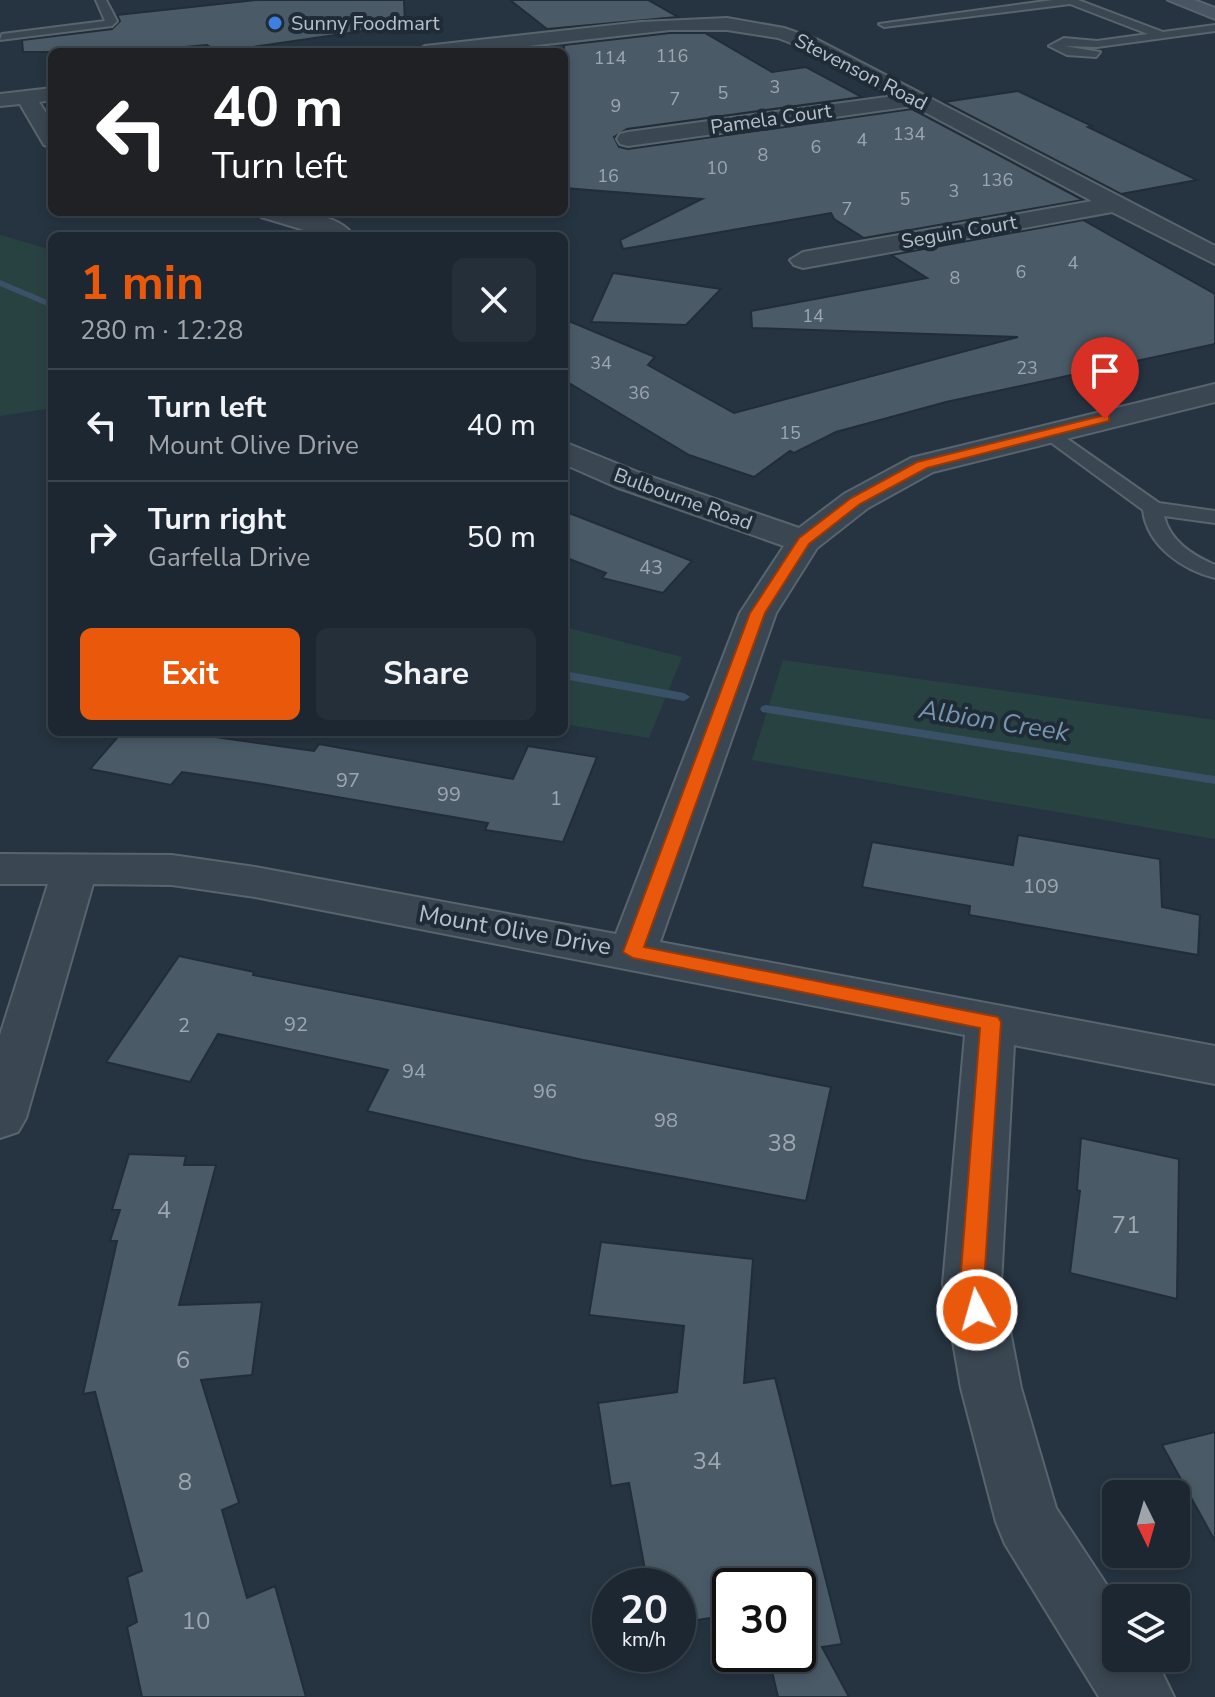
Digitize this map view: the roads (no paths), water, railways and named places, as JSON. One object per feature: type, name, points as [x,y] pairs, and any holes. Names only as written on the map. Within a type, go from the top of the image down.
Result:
[{"type":"main road","points":[[1177,0],[1215,14]]},
{"type":"street","name":"Stevenson Road","points":[[460,48],[664,25],[748,26],[797,38],[1215,256]]},
{"type":"street","points":[[0,100],[48,94]]},
{"type":"street","points":[[26,97],[48,133]]},
{"type":"street","name":"Pamela Court","points":[[628,139],[915,99]]},
{"type":"street","name":"Seguin Court","points":[[803,260],[1115,204]]},
{"type":"street","points":[[285,216],[335,232]]},
{"type":"street","points":[[633,952],[758,613],[804,541],[856,501],[922,465],[1215,393]]},
{"type":"street","name":"Bulbourne Road","points":[[568,454],[628,480],[804,541]]},
{"type":"street","name":"Mount Olive Drive","points":[[0,869],[172,870],[255,882],[1215,1065]]},
{"type":"street","points":[[0,1118],[75,869]]},
{"type":"street","points":[[991,1022],[972,1284],[991,1388],[1028,1522],[1139,1697]]},
{"type":"lane","points":[[2,37],[108,24],[112,21],[110,13],[101,0]]},
{"type":"lane","points":[[884,24],[1071,1],[1162,35]]},
{"type":"lane","points":[[1057,62],[1097,49],[1162,35],[1215,28]]},
{"type":"lane","points":[[1049,432],[1153,508],[1215,517]]},
{"type":"lane","points":[[1153,508],[1152,523],[1163,539],[1205,569],[1215,572]]},
{"type":"waterway","name":"Albion Creek","points":[[0,283],[48,303]]},
{"type":"waterway","name":"Albion Creek","points":[[568,676],[684,697]]},
{"type":"waterway","name":"Albion Creek","points":[[766,709],[1215,780]]},
{"type":"place","name":"Sunny Foodmart","points":[[275,23]]}]
